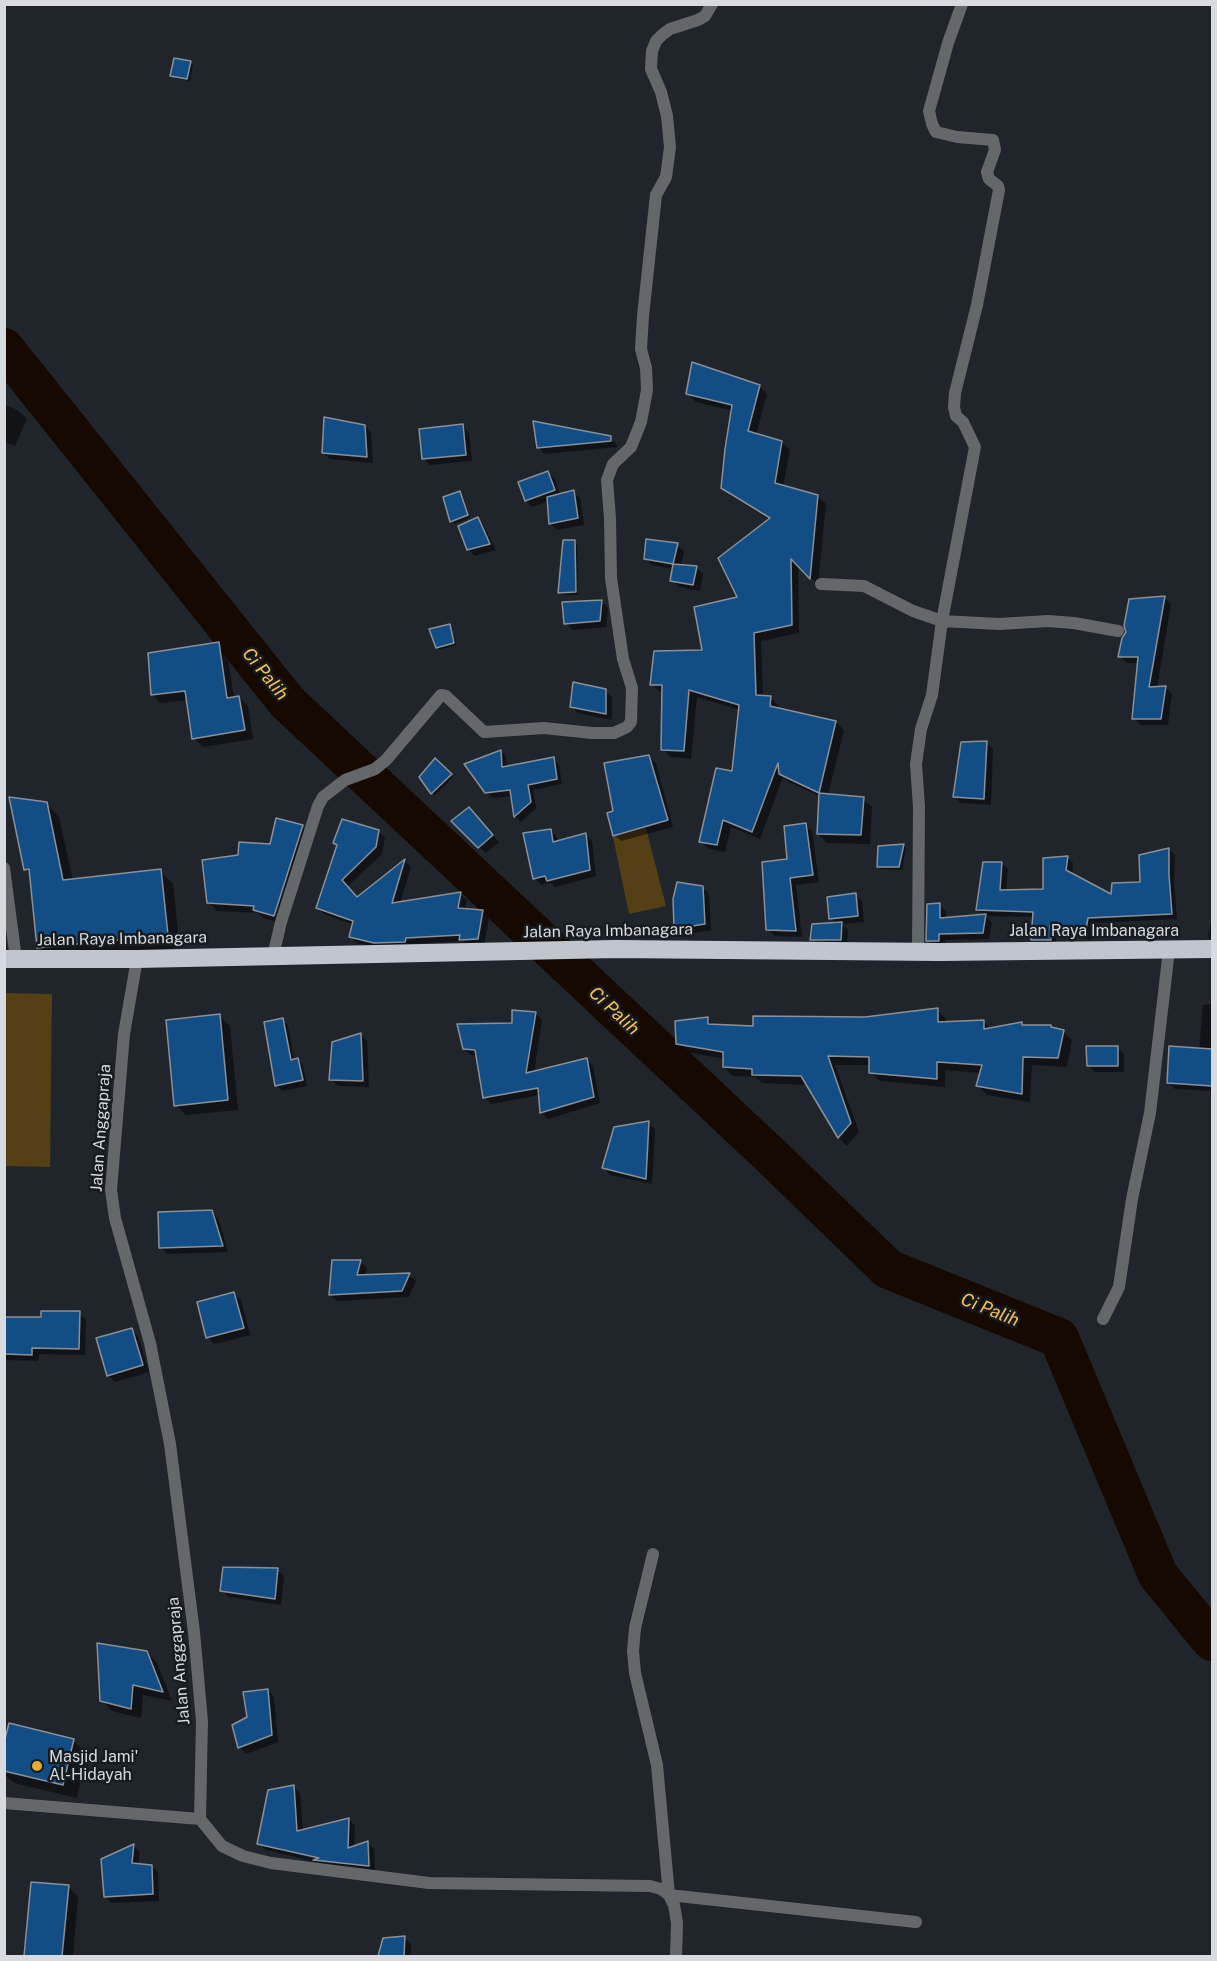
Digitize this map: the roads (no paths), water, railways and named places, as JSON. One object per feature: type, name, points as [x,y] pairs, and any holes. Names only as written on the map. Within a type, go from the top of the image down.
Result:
[{"type":"highway","name":"Jalan Raya Imbanagara","points":[[10,959],[137,959],[615,950],[1212,949]]},
{"type":"street","points":[[273,956],[281,922],[318,806],[323,797],[345,780],[375,769],[386,760],[441,695],[447,696],[484,732],[544,729],[614,733],[627,727],[631,722],[632,688],[623,658],[611,578],[607,480],[613,464],[630,447],[641,422],[647,390],[646,368],[641,349],[643,316],[656,195],[666,177],[670,147],[667,116],[661,92],[651,69],[652,51],[656,40],[662,35],[670,29],[705,16],[712,4]]},
{"type":"street","points":[[918,950],[919,807],[915,764],[921,729],[932,695],[942,621],[975,447],[963,422],[956,416],[955,393],[978,305],[999,190],[998,186],[989,179],[987,172],[994,150],[993,141],[936,132],[929,111],[948,43],[962,4]]},
{"type":"street","points":[[822,584],[864,586],[913,611],[942,621],[999,624],[1074,622],[1118,631]]},
{"type":"street","points":[[4,868],[10,959]]},
{"type":"street","points":[[1104,1319],[1119,1287],[1131,1199],[1150,1113],[1169,950]]},
{"type":"street","name":"Jalan Anggapraja","points":[[137,959],[124,1034],[111,1190],[115,1218],[150,1343],[170,1444],[194,1632],[202,1721],[200,1819]]},
{"type":"street","points":[[653,1554],[635,1628],[633,1651],[635,1673],[657,1764],[669,1895],[674,1905],[676,1923],[676,1956]]},
{"type":"street","points":[[4,1803],[200,1819],[222,1846],[243,1856],[271,1863],[429,1883],[639,1885],[661,1889],[669,1895],[916,1922]]},
{"type":"waterway","name":"Ci Palih","points":[[4,348],[287,702],[768,1153],[888,1269],[1059,1338],[1158,1575],[1212,1641]]},
{"type":"place","name":"Masjid Jami' Al-Hidayah","points":[[37,1766]]}]
